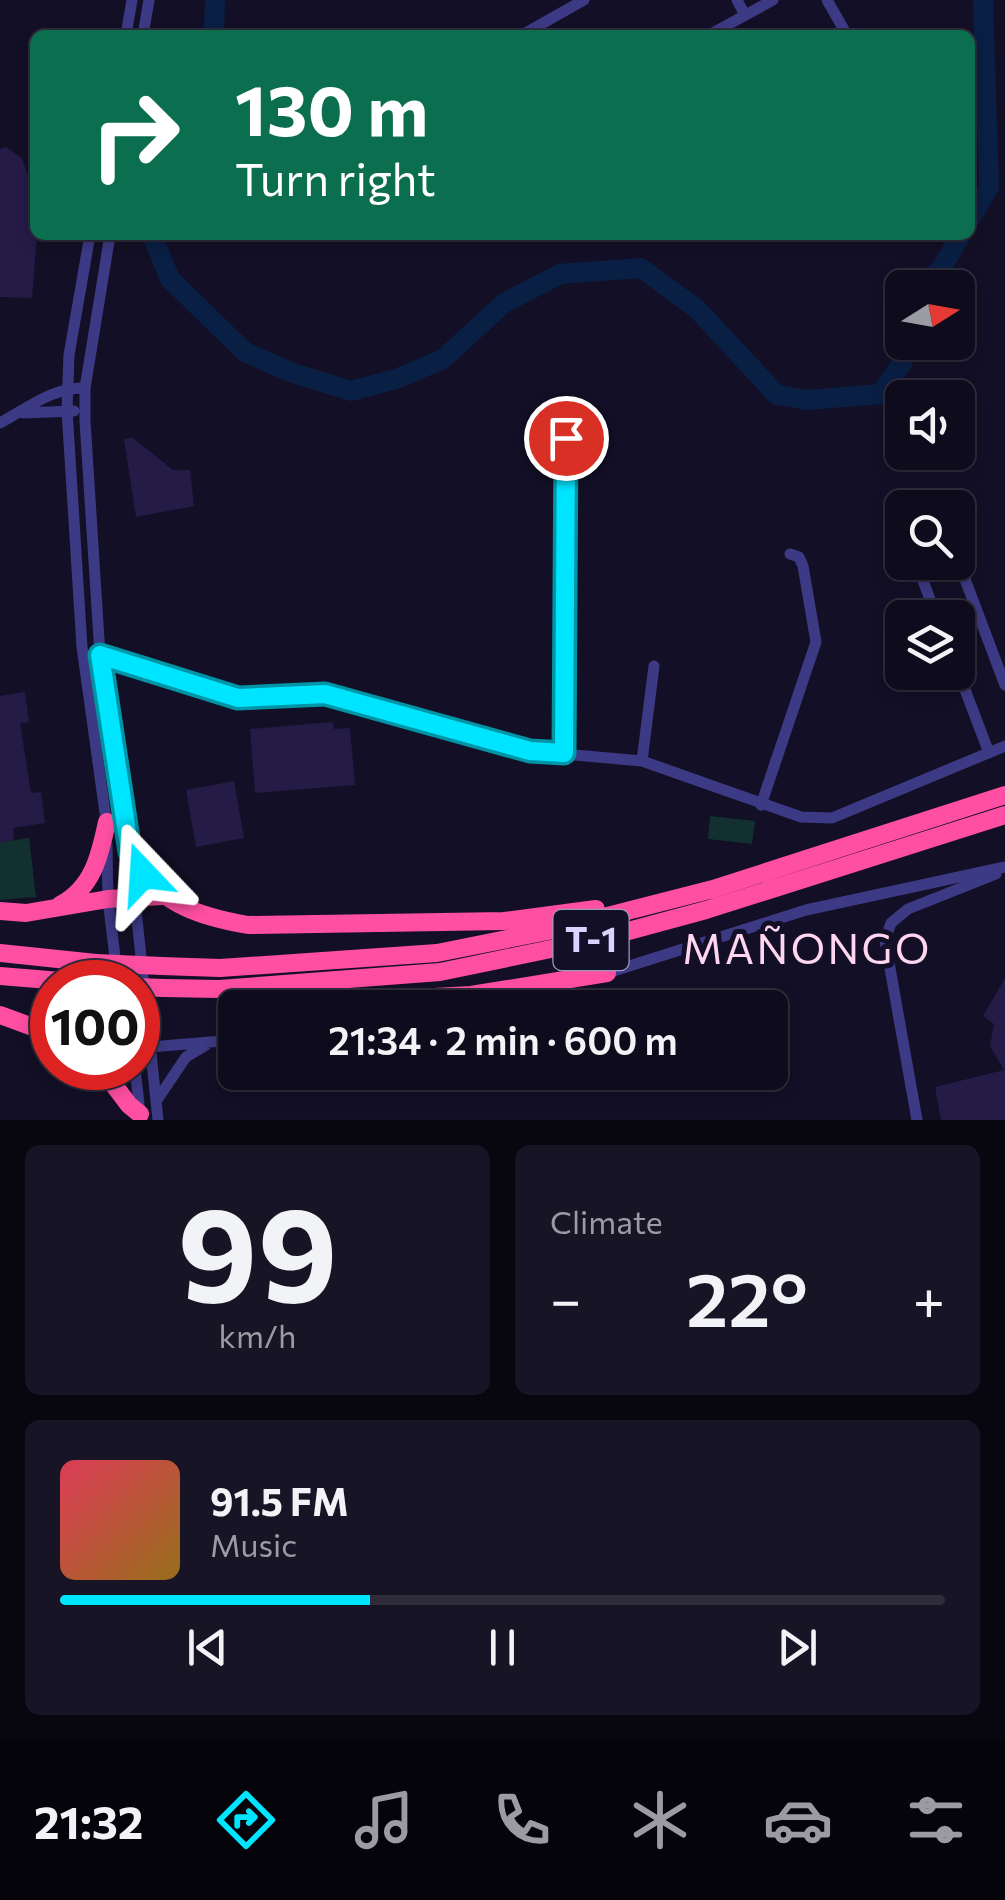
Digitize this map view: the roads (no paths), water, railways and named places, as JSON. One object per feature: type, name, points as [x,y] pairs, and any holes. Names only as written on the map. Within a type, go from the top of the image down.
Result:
[{"type":"highway","name":"T-1","points":[[0,953],[96,963],[220,968],[437,953],[553,930],[713,889],[1005,795]]},
{"type":"highway","name":"T-1","points":[[160,988],[219,989],[440,972],[600,938],[706,910],[1005,815]]},
{"type":"highway","points":[[53,908],[72,899],[90,878],[107,822]]},
{"type":"highway","points":[[130,852],[162,896],[213,919],[248,925],[504,921],[666,899]]},
{"type":"highway","points":[[0,911],[26,913],[108,898],[162,896]]},
{"type":"highway","points":[[219,989],[341,1002],[472,995],[607,973]]},
{"type":"highway","points":[[0,976],[30,978]]},
{"type":"highway","points":[[0,1015],[30,1026]]},
{"type":"highway","points":[[118,1090],[147,1118]]},
{"type":"street","points":[[127,30],[132,0]]},
{"type":"street","points":[[145,30],[149,0]]},
{"type":"street","points":[[531,30],[584,0]]},
{"type":"street","points":[[736,0],[745,16]]},
{"type":"street","points":[[718,30],[773,0]]},
{"type":"street","points":[[827,0],[843,30]]},
{"type":"street","points":[[89,240],[66,388],[82,647],[107,822],[108,898],[115,960]]},
{"type":"street","points":[[109,240],[85,388],[86,412],[100,655],[130,852],[140,960]]},
{"type":"street","points":[[0,423],[66,388],[85,388]]},
{"type":"street","points":[[19,413],[86,412]]},
{"type":"street","points":[[564,753],[566,438]]},
{"type":"street","points":[[761,805],[816,642],[803,566],[799,557],[790,554]]},
{"type":"street","points":[[965,580],[1005,685]]},
{"type":"street","points":[[100,655],[238,698],[325,694],[530,751],[642,762],[801,817],[832,818],[1005,746]]},
{"type":"street","points":[[642,762],[654,666]]},
{"type":"street","points":[[965,690],[989,753]]},
{"type":"street","points":[[918,1120],[886,940],[891,923],[908,909],[1005,869]]},
{"type":"street","points":[[548,990],[806,910],[1005,869]]},
{"type":"street","points":[[160,1046],[218,1041]]},
{"type":"street","points":[[147,1118],[186,1056],[211,1042]]},
{"type":"street","points":[[140,1090],[147,1118]]},
{"type":"street","points":[[156,1090],[157,1100]]},
{"type":"waterway","points":[[214,30],[215,0]]},
{"type":"waterway","points":[[975,211],[989,187],[983,0]]},
{"type":"waterway","points":[[154,240],[170,279],[245,352],[290,372],[351,391],[396,379],[443,359],[504,303],[560,274],[641,268],[697,309],[777,395],[807,400],[881,394],[903,360]]},
{"type":"waterway","points":[[940,270],[958,240]]},
{"type":"district","name":"MAÑONGO","points":[[807,949]]}]
